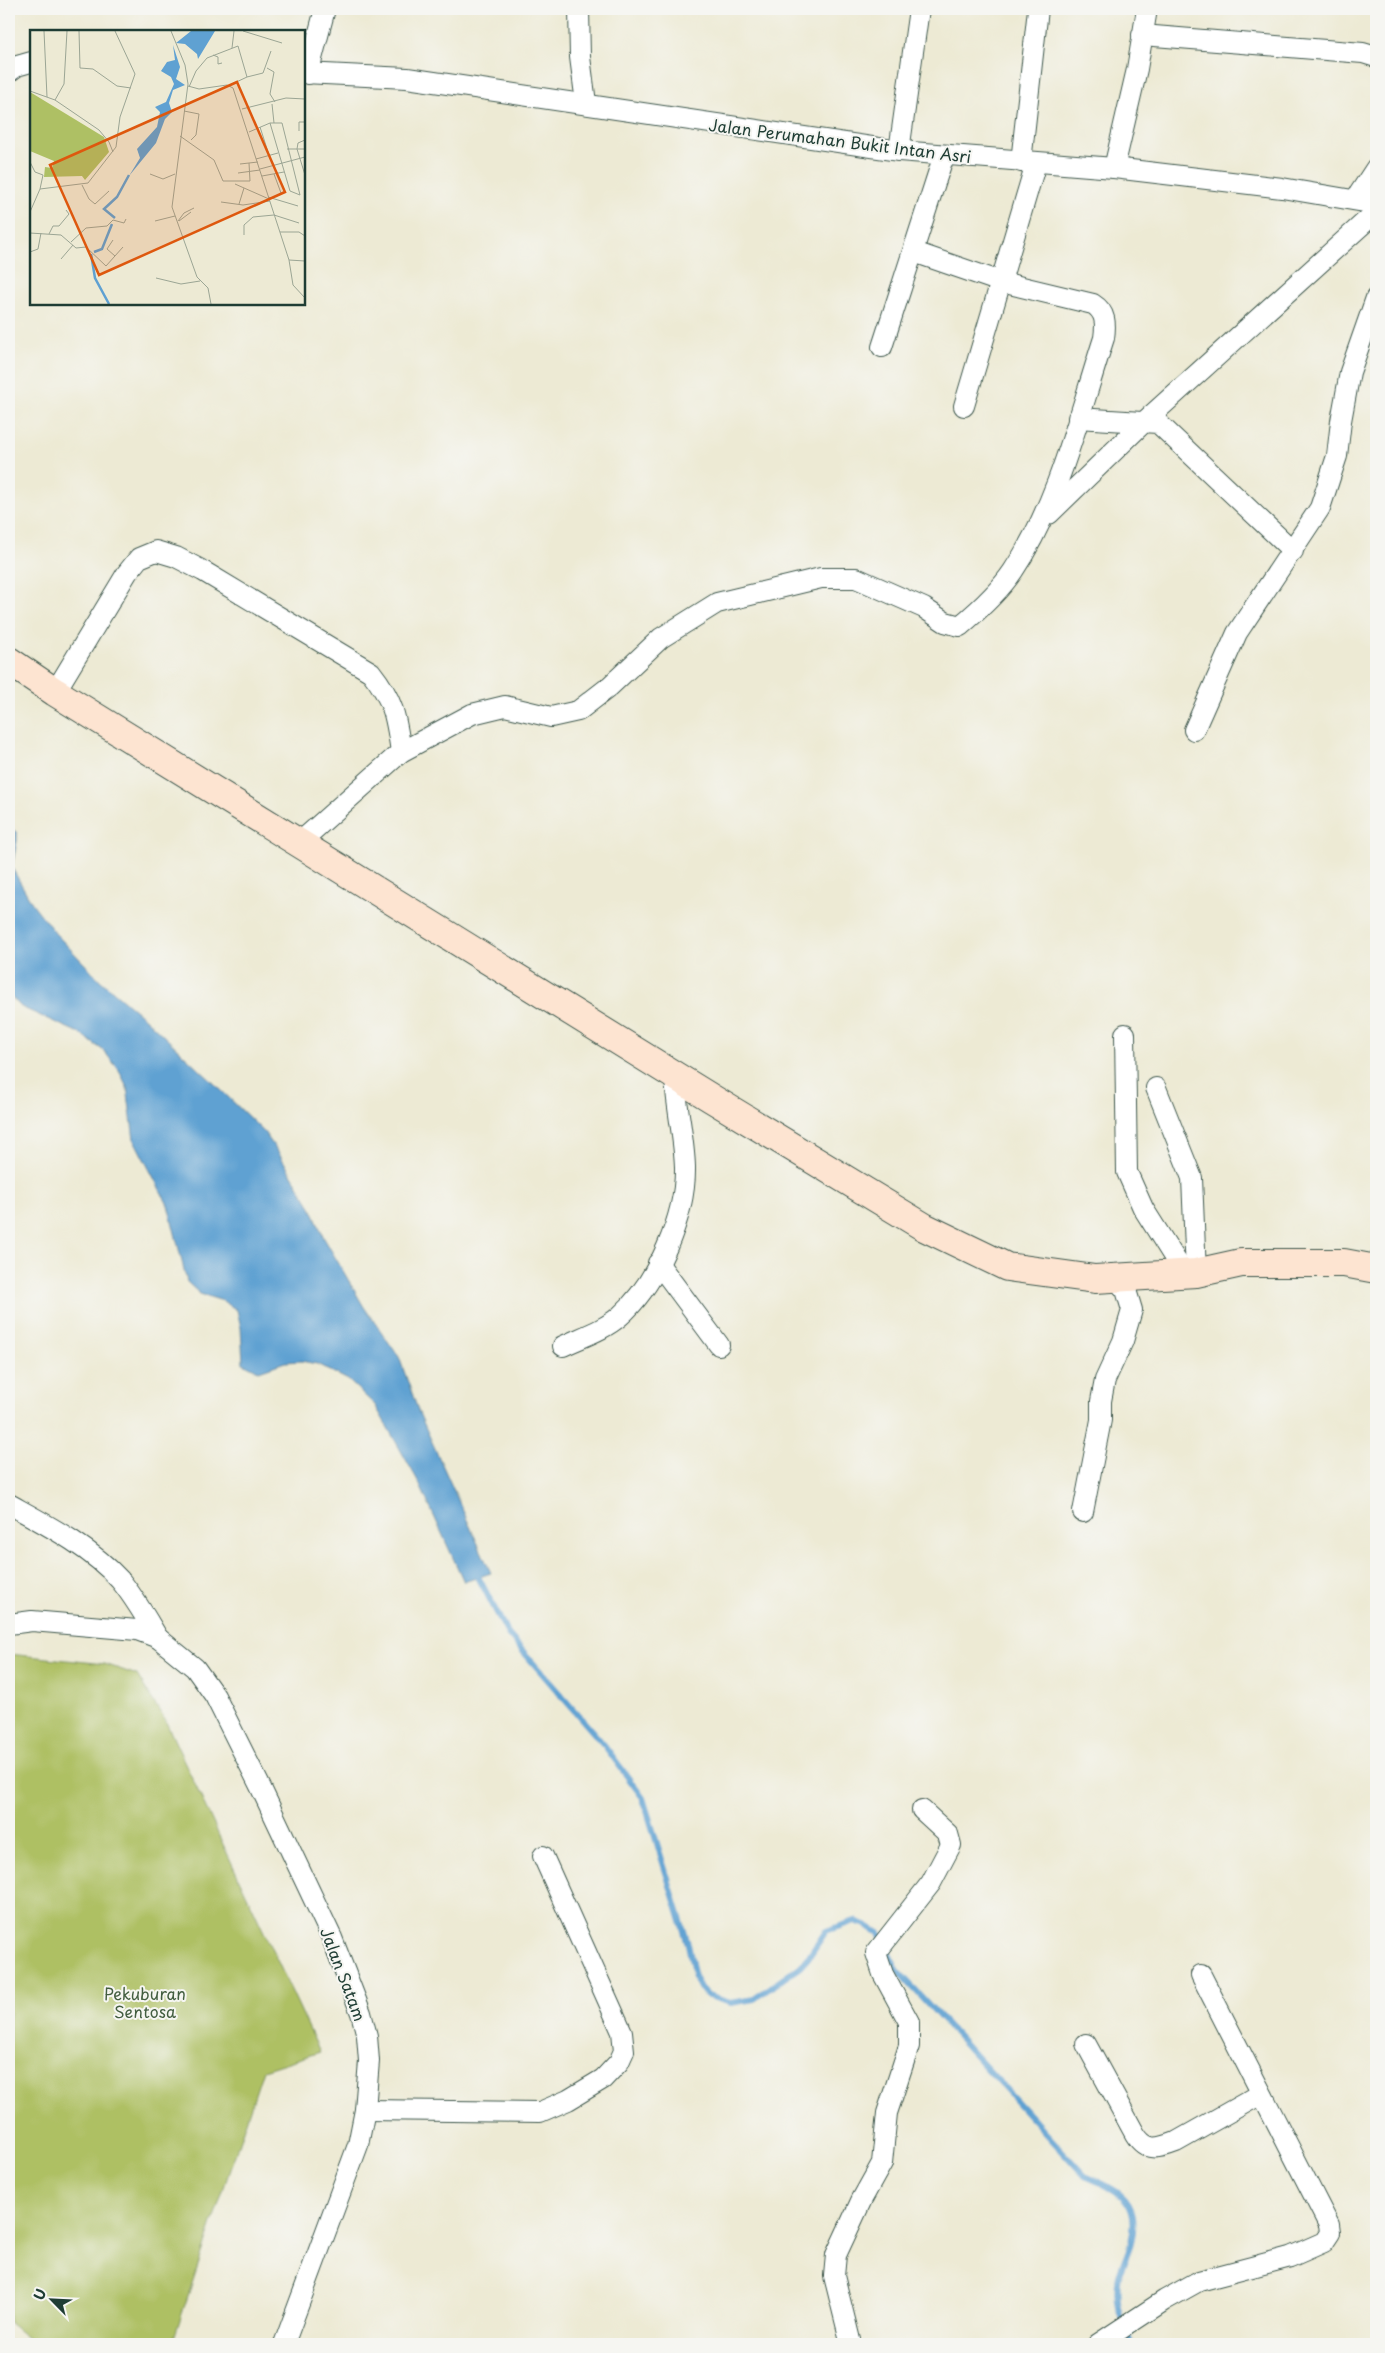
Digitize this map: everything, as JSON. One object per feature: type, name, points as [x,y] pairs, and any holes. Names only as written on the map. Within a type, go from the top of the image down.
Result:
[{"type":"street","points":[[306,74],[325,9]]},
{"type":"street","points":[[579,9],[580,57],[586,103]]},
{"type":"street","points":[[900,151],[919,9]]},
{"type":"street","points":[[964,406],[1001,282],[1029,162],[1038,9]]},
{"type":"street","points":[[1114,168],[1148,9]]},
{"type":"street","points":[[1142,35],[1363,53],[1376,57]]},
{"type":"street","points":[[9,72],[17,66],[30,62]]},
{"type":"street","name":"Jalan Perumahan Bukit Intan Asri","points":[[306,74],[407,78],[586,103],[786,136],[900,151],[1114,168],[1282,188],[1376,204]]},
{"type":"street","points":[[882,347],[944,155]]},
{"type":"street","points":[[1355,200],[1376,168]]},
{"type":"street","points":[[1038,524],[1144,422],[1376,212]]},
{"type":"street","points":[[299,843],[401,752],[472,714],[505,706],[551,717],[578,710],[609,687],[661,638],[717,602],[821,578],[856,578],[924,608],[945,622],[960,626],[980,610],[1013,571],[1053,497],[1106,327],[1103,314],[1094,304],[1001,282],[914,252]]},
{"type":"street","points":[[1194,730],[1237,633],[1320,508],[1337,456],[1350,372],[1376,298]]},
{"type":"street","points":[[1078,418],[1154,422],[1165,428],[1293,550]]},
{"type":"street","points":[[55,692],[127,573],[139,558],[156,551],[176,558],[202,571],[371,672],[386,691],[395,713],[401,752]]},
{"type":"street","points":[[9,661],[55,692],[675,1076],[924,1226],[1008,1266],[1095,1279],[1190,1273],[1241,1263],[1344,1263],[1376,1269]]},
{"type":"street","points":[[1125,1034],[1127,1172],[1143,1208],[1190,1273]]},
{"type":"street","points":[[563,1346],[618,1318],[634,1303],[672,1235],[682,1204],[684,1154],[675,1076]]},
{"type":"street","points":[[1156,1088],[1192,1178],[1190,1273]]},
{"type":"street","points":[[658,1263],[718,1345]]},
{"type":"street","points":[[1083,1512],[1101,1420],[1101,1401],[1106,1380],[1123,1341],[1132,1310],[1126,1290],[1115,1278]]},
{"type":"street","points":[[9,1504],[71,1540],[119,1580],[137,1603],[158,1638]]},
{"type":"street","points":[[9,1624],[32,1621],[78,1623],[137,1630],[158,1638]]},
{"type":"street","name":"Jalan Satam","points":[[158,1638],[195,1668],[215,1696],[332,1938],[361,2013],[367,2036],[369,2061],[365,2110],[358,2145],[284,2344]]},
{"type":"street","points":[[851,2344],[834,2276],[836,2255],[862,2199],[882,2164],[888,2114],[909,2046],[909,2022],[878,1963],[876,1953],[931,1883],[947,1856],[951,1845],[948,1834],[922,1810]]},
{"type":"street","points":[[365,2110],[540,2112],[568,2100],[591,2087],[603,2079],[619,2062],[624,2051],[622,2032],[543,1856]]},
{"type":"street","points":[[1098,2344],[1165,2300],[1199,2281],[1290,2257],[1324,2242],[1329,2237],[1329,2225],[1200,1975]]},
{"type":"street","points":[[1086,2044],[1135,2134],[1140,2142],[1148,2147],[1161,2148],[1176,2142],[1261,2094]]},
{"type":"green space","name":"Pekuburan Sentosa","points":[[9,1654],[105,1664],[137,1675],[165,1720],[320,2052],[263,2070],[172,2344],[35,2344],[9,2323]]},
{"type":"water","points":[[9,826],[17,833],[12,868],[32,903],[55,933],[101,981],[148,1021],[264,1132],[278,1152],[310,1205],[324,1238],[364,1307],[399,1357],[419,1413],[491,1573],[464,1582],[418,1481],[375,1405],[348,1380],[317,1364],[301,1361],[285,1362],[259,1371],[243,1363],[241,1328],[237,1310],[223,1301],[200,1294],[187,1282],[168,1205],[134,1140],[127,1087],[119,1070],[104,1051],[79,1033],[21,1007],[9,994]]},
{"type":"waterway","points":[[475,1571],[508,1634],[605,1746],[643,1798],[688,1944],[695,1978],[700,1988],[708,1996],[731,2003],[754,1999],[800,1967],[826,1931],[855,1921],[879,1933],[898,1971],[1085,2176],[1117,2192],[1130,2206],[1133,2216],[1131,2242],[1119,2277],[1117,2291],[1120,2314],[1131,2344]]}]
